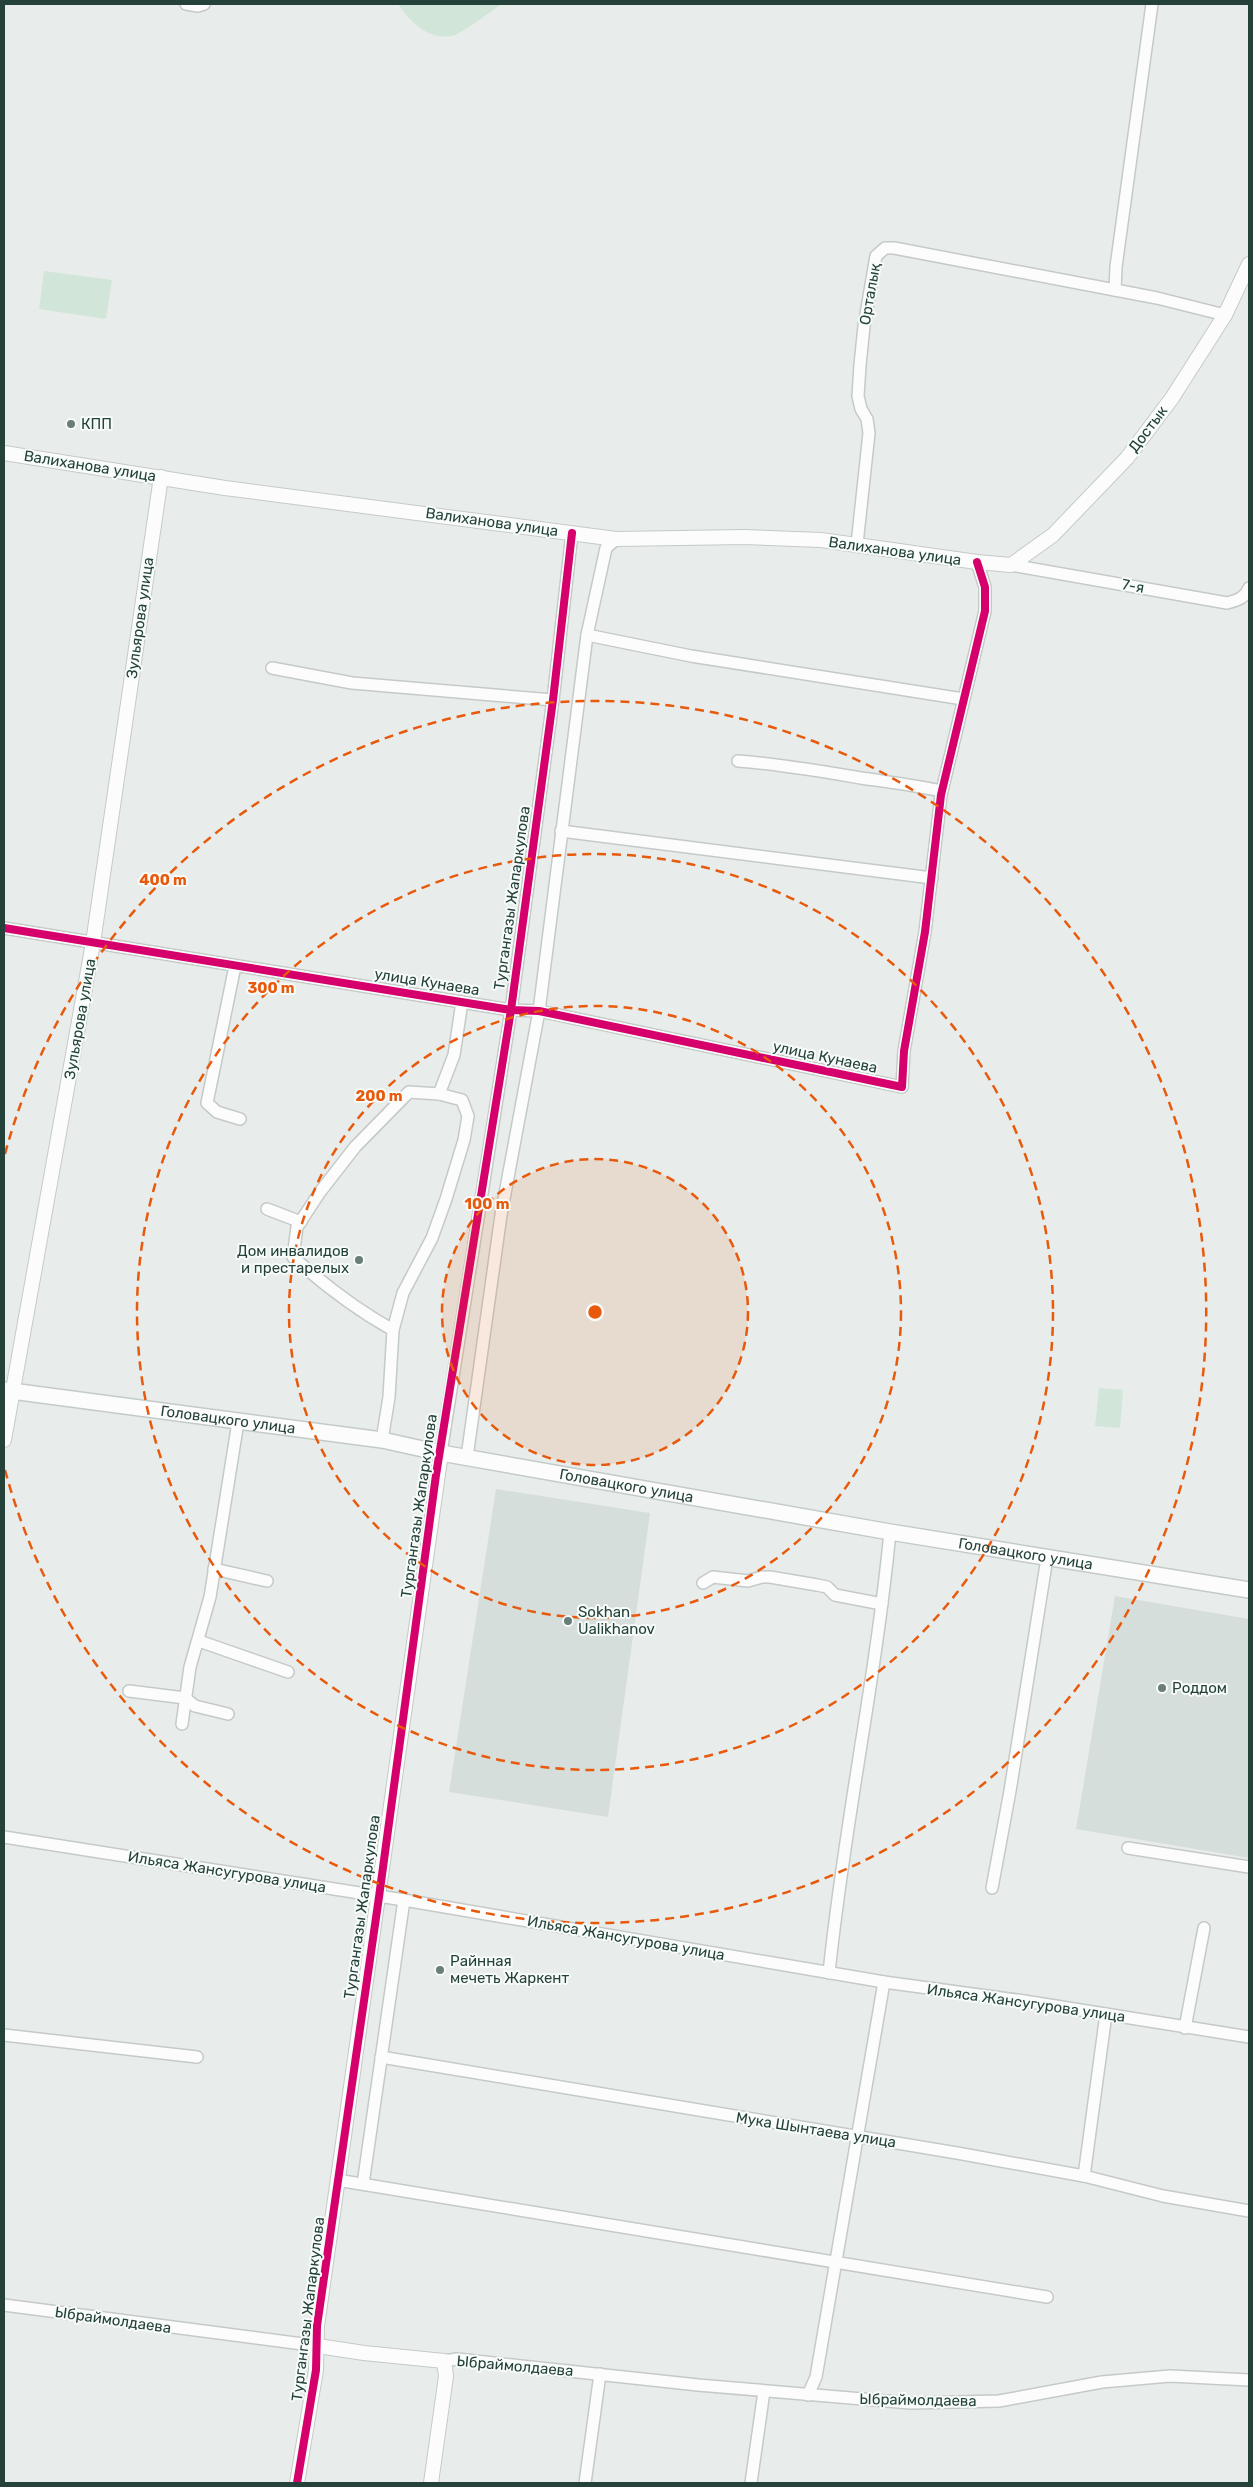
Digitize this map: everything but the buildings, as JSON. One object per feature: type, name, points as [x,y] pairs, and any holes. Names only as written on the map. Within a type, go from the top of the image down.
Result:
[{"type":"main road","name":"Головацкого улица","points":[[7,1390],[382,1440],[440,1453],[890,1532],[1249,1590]]},
{"type":"street","points":[[186,4],[198,6],[204,4]]},
{"type":"street","points":[[1152,4],[1116,267],[1115,290],[1226,315]]},
{"type":"street","name":"Орталық","points":[[857,544],[869,433],[867,418],[861,409],[858,396],[860,365],[864,326],[876,256],[885,248],[894,248],[1115,290]]},
{"type":"street","name":"Достык","points":[[1011,564],[1052,536],[1127,458],[1172,398],[1226,315],[1246,282],[1249,264]]},
{"type":"street","name":"Валиханова улица","points":[[4,453],[225,488],[616,539],[745,537],[857,544],[977,562],[1011,564]]},
{"type":"street","name":"Зульярова улица","points":[[4,1440],[7,1390],[93,943],[161,477]]},
{"type":"street","name":"Тургангазы Жапаркулова","points":[[297,2483],[316,2370],[317,2326],[379,1897],[440,1453],[510,1010],[553,700],[572,533]]},
{"type":"street","points":[[467,1457],[501,1215],[539,1011],[587,635],[606,548],[616,539]]},
{"type":"street","points":[[561,831],[932,878],[941,792],[963,699],[975,661],[985,611],[985,587],[977,562]]},
{"type":"street","name":"7-я","points":[[1011,564],[1249,606]]},
{"type":"street","points":[[1227,603],[1239,600],[1247,594],[1249,588]]},
{"type":"street","points":[[587,635],[691,656],[963,699]]},
{"type":"street","points":[[272,668],[352,683],[553,700]]},
{"type":"street","points":[[738,760],[791,765],[863,778],[891,780],[941,792]]},
{"type":"street","name":"улица Кунаева","points":[[4,928],[510,1010],[539,1011],[902,1087],[904,1051],[932,878]]},
{"type":"street","points":[[235,966],[207,1103],[217,1112],[240,1119]]},
{"type":"street","points":[[439,1094],[454,1055],[462,1002]]},
{"type":"street","points":[[382,1440],[388,1397],[393,1330],[403,1293],[432,1238],[464,1140],[468,1116],[462,1100],[439,1094],[409,1092],[355,1147],[297,1227],[293,1257],[370,1317],[393,1330]]},
{"type":"street","points":[[267,1209],[301,1222]]},
{"type":"street","points":[[182,1724],[190,1667],[198,1641],[214,1569],[238,1422]]},
{"type":"street","points":[[829,1973],[849,1816],[882,1604],[890,1532]]},
{"type":"street","points":[[992,1888],[1017,1752],[1047,1558]]},
{"type":"street","points":[[214,1569],[267,1581]]},
{"type":"street","points":[[704,1583],[713,1577],[748,1581],[770,1577],[827,1587],[835,1596],[882,1604]]},
{"type":"street","points":[[198,1641],[288,1672]]},
{"type":"street","points":[[129,1691],[186,1698],[195,1706],[228,1714]]},
{"type":"street","name":"Ильяса Жансугурова улица","points":[[4,1837],[404,1900],[884,1982],[1249,2037]]},
{"type":"street","points":[[1128,1848],[1249,1868]]},
{"type":"street","points":[[363,2184],[404,1900]]},
{"type":"street","points":[[1185,2028],[1204,1928]]},
{"type":"street","points":[[808,2395],[816,2377],[884,1982]]},
{"type":"street","points":[[1084,2176],[1106,2014]]},
{"type":"street","points":[[4,2035],[197,2057]]},
{"type":"street","name":"Мука Шынтаева улица","points":[[381,2056],[1084,2176],[1164,2196],[1249,2211]]},
{"type":"street","points":[[337,2180],[1047,2297]]},
{"type":"street","name":"Ыбраймолдаева","points":[[4,2305],[364,2353],[444,2361],[457,2359],[764,2391],[910,2403],[999,2401],[1102,2382],[1170,2376],[1249,2380]]},
{"type":"street","points":[[431,2483],[446,2376],[444,2361]]},
{"type":"street","points":[[585,2483],[600,2374]]},
{"type":"street","points":[[751,2483],[764,2391]]},
{"type":"shaded area","points":[[496,1489],[650,1513],[608,1817],[449,1792]]},
{"type":"shaded area","points":[[1115,1596],[1249,1619],[1249,1858],[1076,1829]]},
{"type":"green space","points":[[398,4],[502,4],[459,33],[441,37],[432,35],[416,25]]},
{"type":"green space","points":[[44,271],[112,280],[106,319],[39,309]]},
{"type":"green space","points":[[1099,1388],[1123,1390],[1120,1428],[1095,1426]]},
{"type":"cycle path","points":[[297,2483],[316,2370],[317,2326],[379,1897],[436,1475],[511,1010],[553,700],[572,533]]},
{"type":"cycle path","points":[[4,928],[511,1010],[539,1011],[902,1087],[904,1051],[925,932],[941,795],[985,611],[985,587],[977,562]]},
{"type":"place","name":"КПП","points":[[71,424]]},
{"type":"place","name":"Дом инвалидов и престарелых","points":[[359,1260]]},
{"type":"place","name":"Sokhan Ualikhanov","points":[[568,1621]]},
{"type":"place","name":"Роддом","points":[[1162,1688]]},
{"type":"place","name":"Райнная мечеть Жаркент","points":[[440,1970]]}]
